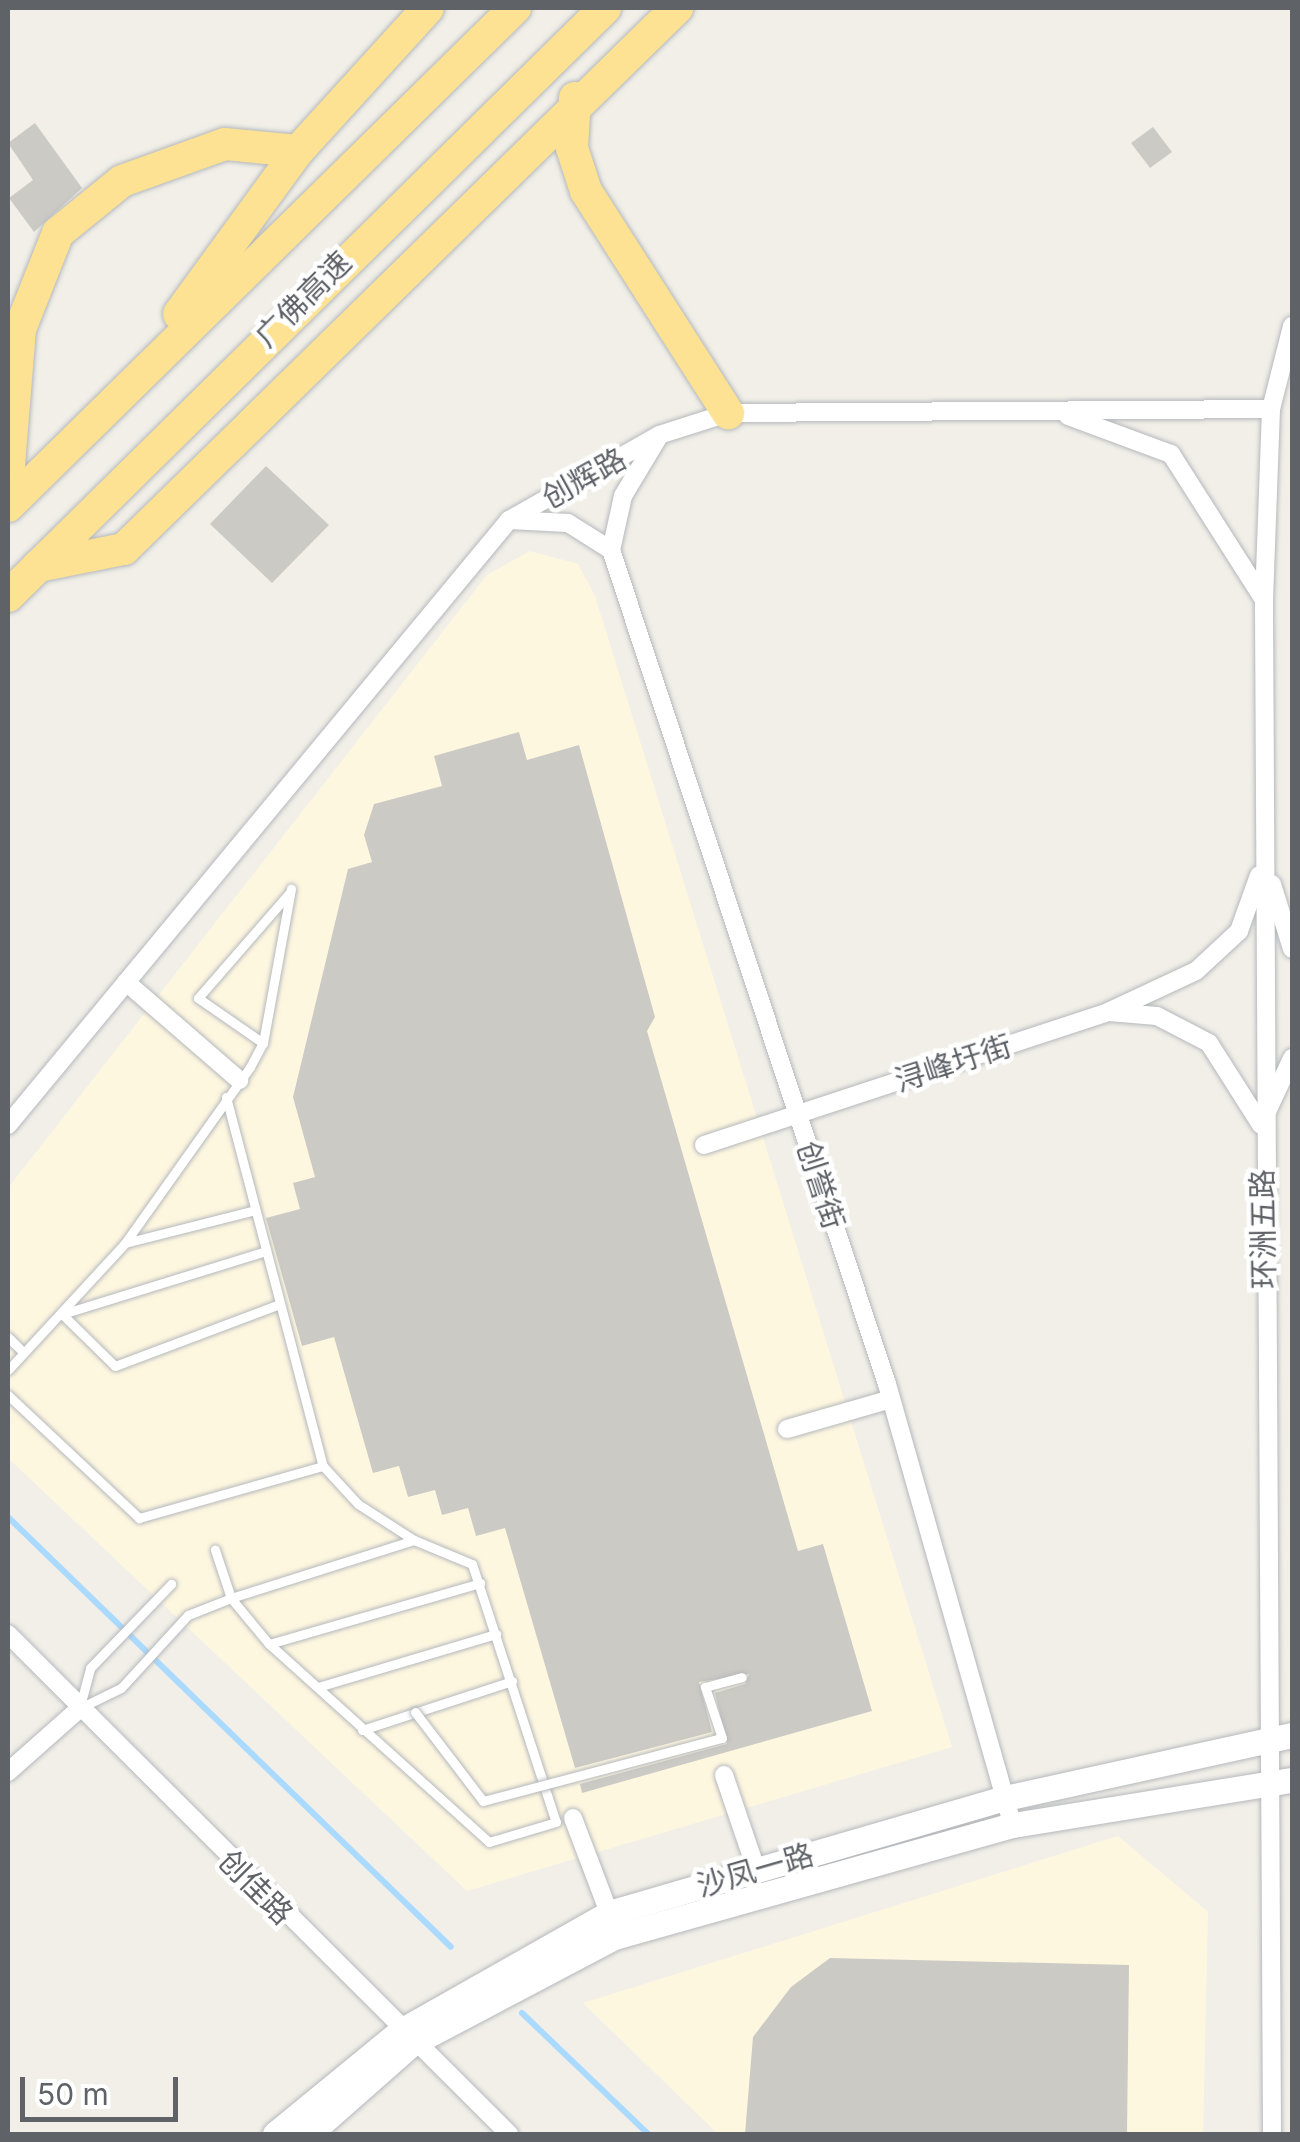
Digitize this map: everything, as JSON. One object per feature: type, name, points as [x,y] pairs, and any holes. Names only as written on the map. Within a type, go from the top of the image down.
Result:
[{"type":"highway","points":[[123,390],[298,151],[428,8]]},
{"type":"highway","name":"广佛高速","points":[[8,506],[515,8]]},
{"type":"highway","name":"广佛高速","points":[[8,596],[605,8]]},
{"type":"highway","points":[[38,566],[124,549],[576,98],[678,8]]},
{"type":"highway","points":[[576,98],[572,148],[586,191],[728,413]]},
{"type":"highway","points":[[8,478],[20,328],[58,234],[122,182],[224,144],[298,151]]},
{"type":"street","name":"环洲五路","points":[[1272,2134],[1284,1736],[1261,1125],[1266,850],[1264,600],[1271,409],[1292,326]]},
{"type":"street","name":"创辉路","points":[[508,520],[659,436],[728,413],[1271,409]]},
{"type":"street","points":[[1054,411],[1171,454],[1264,600]]},
{"type":"street","points":[[8,1126],[508,520],[568,523],[611,550],[623,496],[659,436]]},
{"type":"street","name":"创誉街","points":[[611,550],[891,1399],[1013,1824]]},
{"type":"street","points":[[1266,850],[1292,949]]},
{"type":"street","name":"浔峰圩街","points":[[704,1144],[1108,1012],[1196,971],[1238,931],[1266,850]]},
{"type":"street","points":[[126,982],[239,1080]]},
{"type":"street","points":[[1108,1012],[1158,1016],[1210,1043],[1261,1125]]},
{"type":"street","points":[[1261,1125],[1292,1058]]},
{"type":"street","points":[[787,1429],[891,1399]]},
{"type":"street","name":"创佳路","points":[[8,1634],[405,2038],[508,2134]]},
{"type":"street","points":[[8,1772],[80,1708]]},
{"type":"street","name":"沙凤一路","points":[[274,2134],[405,2038],[609,1913],[1005,1798],[1284,1736]]},
{"type":"street","points":[[724,1774],[756,1868]]},
{"type":"street","name":"沙凤一路","points":[[309,2134],[405,2038],[614,1937],[1013,1824],[1284,1781]]},
{"type":"street","points":[[572,1818],[609,1913]]},
{"type":"lane","points":[[8,1370],[125,1243],[263,1043],[292,890],[198,998],[263,1043]]},
{"type":"lane","points":[[214,1550],[231,1598],[269,1644],[489,1842],[556,1822],[472,1564],[414,1540],[358,1504],[323,1466],[226,1097]]},
{"type":"lane","points":[[125,1243],[255,1210]]},
{"type":"lane","points":[[62,1314],[266,1252]]},
{"type":"lane","points":[[62,1314],[115,1366],[280,1304]]},
{"type":"lane","points":[[8,1337],[23,1352]]},
{"type":"lane","points":[[8,1395],[139,1518],[323,1466]]},
{"type":"lane","points":[[80,1708],[121,1688],[178,1630],[231,1598],[414,1540]]},
{"type":"lane","points":[[80,1708],[90,1668],[170,1584]]},
{"type":"lane","points":[[269,1644],[480,1584]]},
{"type":"lane","points":[[318,1686],[496,1634]]},
{"type":"lane","points":[[415,1712],[483,1801],[722,1738],[705,1687],[742,1677]]},
{"type":"lane","points":[[362,1730],[512,1681]]},
{"type":"shaded area","points":[[530,551],[578,564],[595,596],[952,1747],[467,1891],[8,1458],[8,1188],[487,575]]},
{"type":"shaded area","points":[[1118,1836],[1208,1912],[1203,2134],[718,2134],[583,2003]]},
{"type":"building","points":[[35,123],[82,188],[34,232],[9,198],[33,180],[8,143]]},
{"type":"building","points":[[1153,127],[1172,152],[1150,168],[1131,143]]},
{"type":"building","points":[[266,466],[329,525],[272,583],[210,524]]},
{"type":"building","points":[[519,732],[527,760],[579,745],[655,1017],[647,1031],[798,1551],[823,1544],[872,1711],[582,1793],[580,1784],[727,1744],[715,1693],[745,1684],[749,1674],[699,1682],[712,1732],[575,1768],[505,1528],[476,1536],[468,1508],[442,1515],[435,1490],[408,1497],[399,1466],[373,1473],[334,1337],[302,1346],[266,1218],[300,1209],[293,1183],[315,1177],[293,1097],[348,869],[372,862],[364,835],[374,804],[442,786],[434,756]]},
{"type":"building","points":[[830,1958],[1129,1965],[1127,2134],[745,2134],[753,2037],[791,1987]]},
{"type":"waterway","points":[[8,1517],[451,1947]]},
{"type":"waterway","points":[[522,2013],[648,2134]]}]
